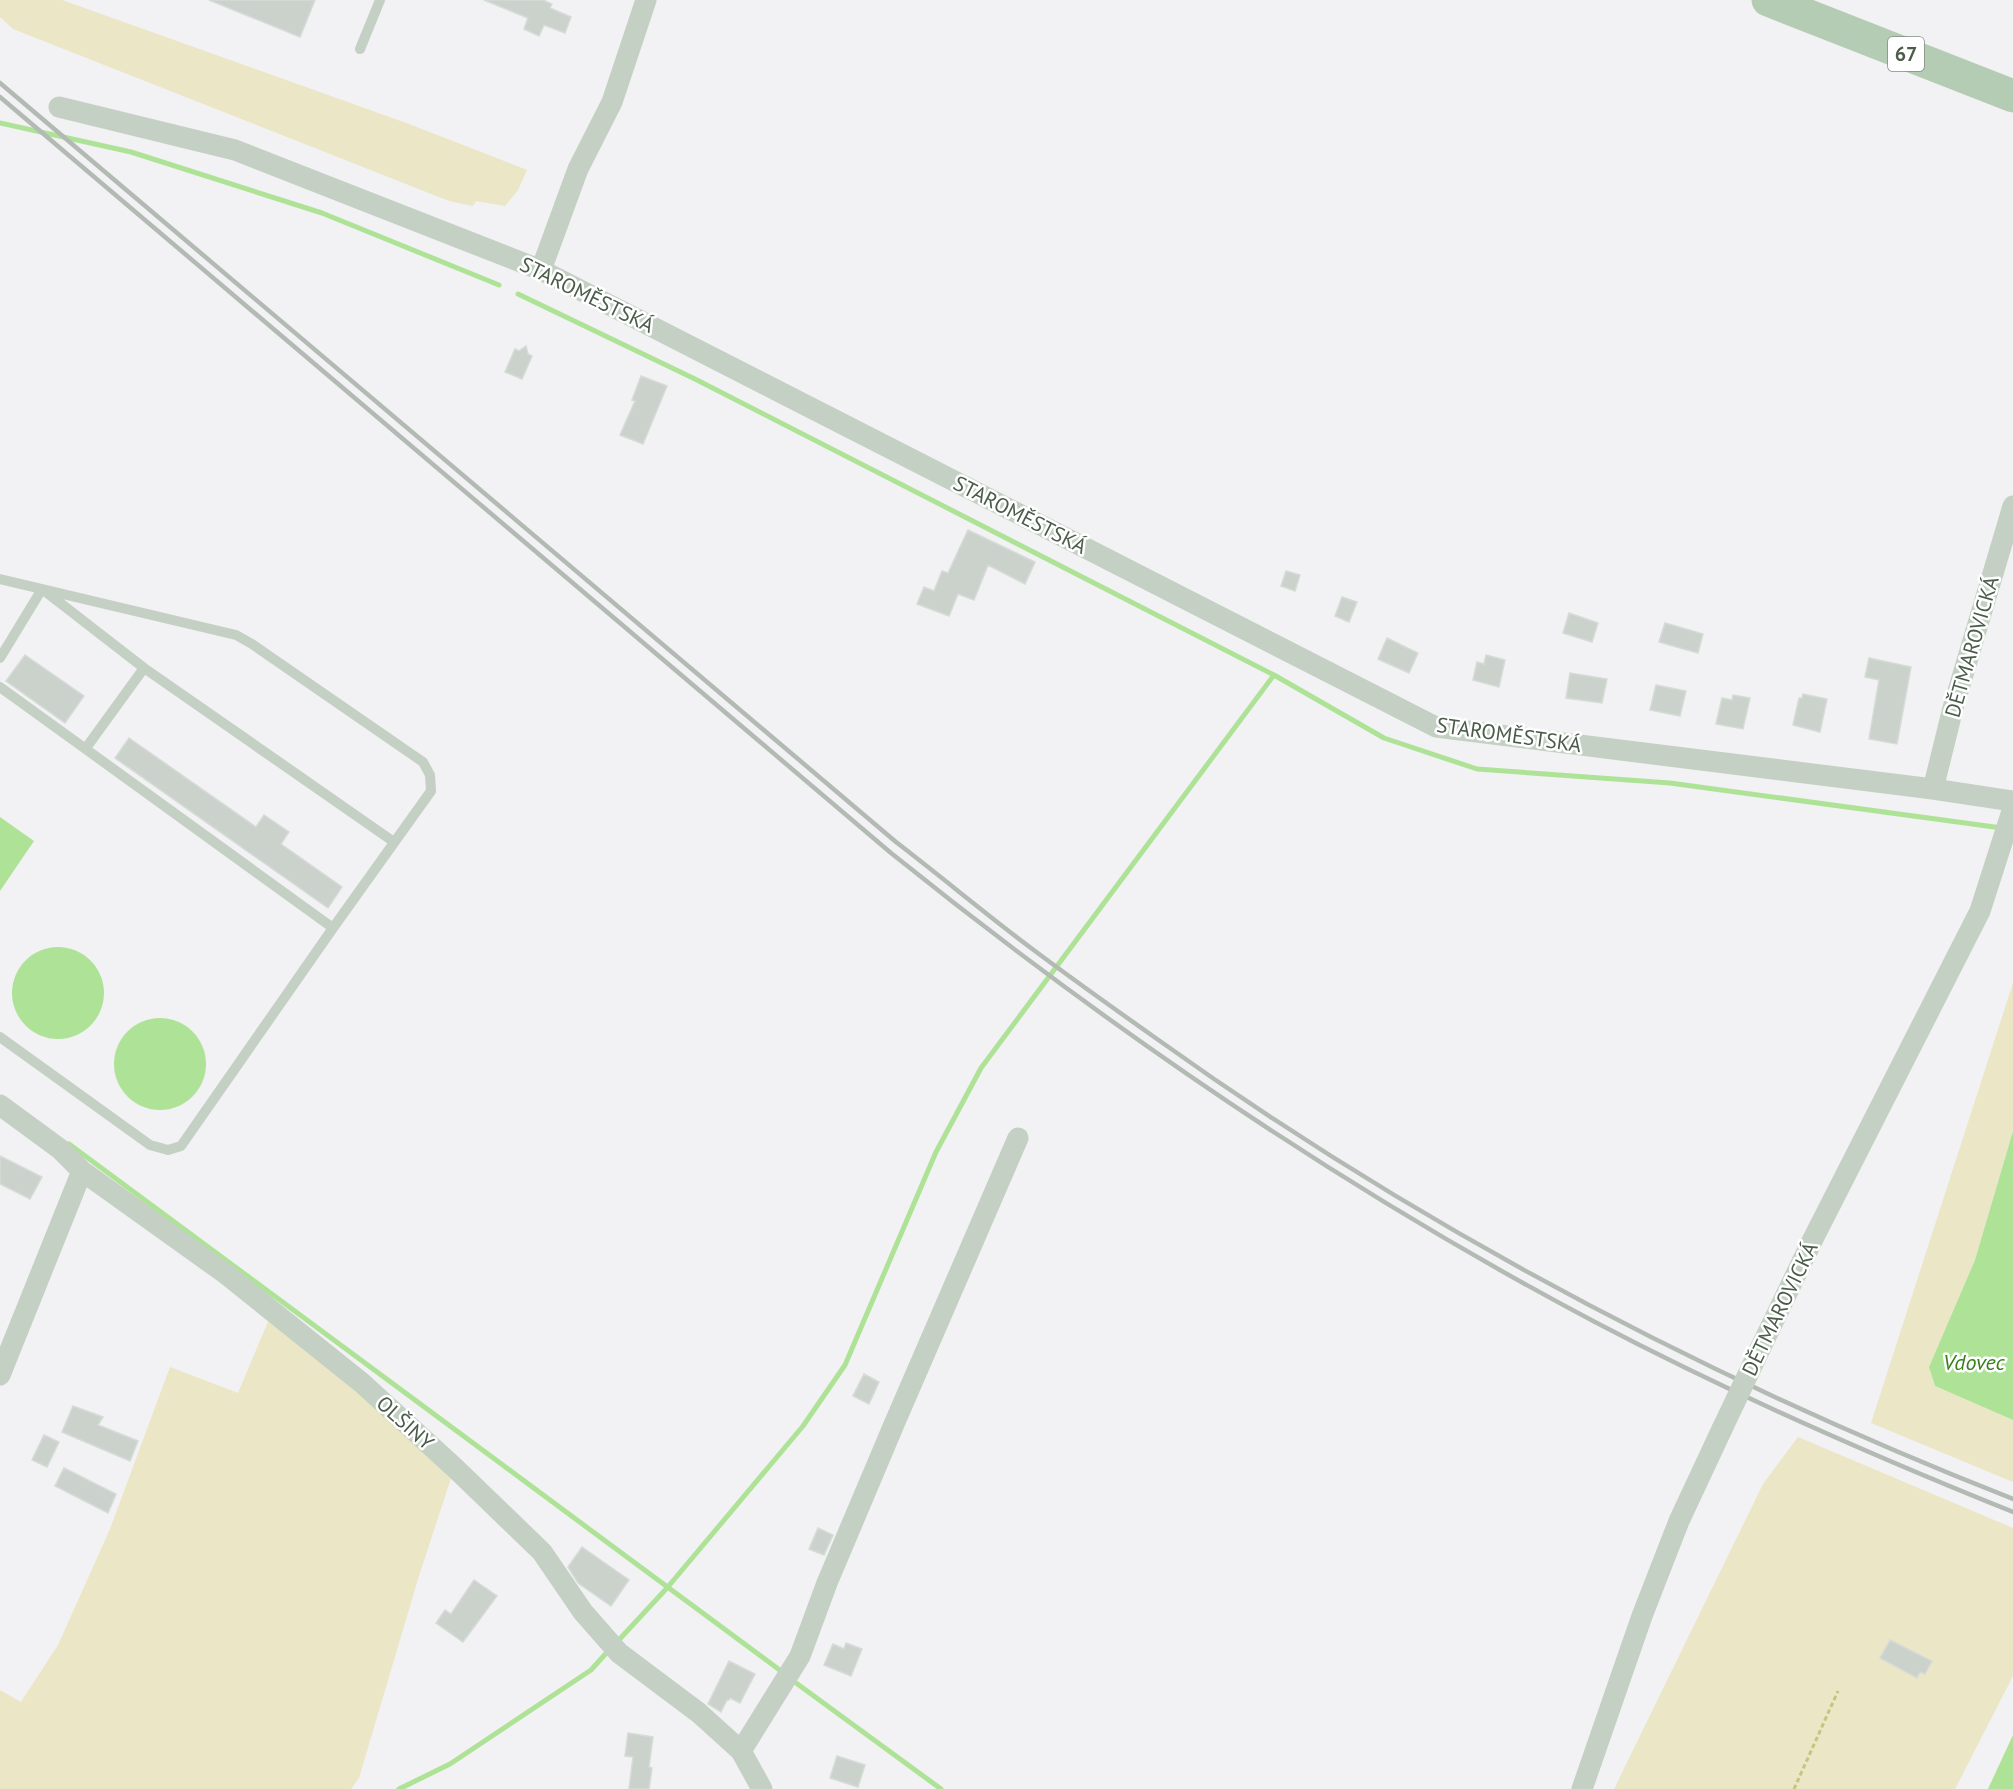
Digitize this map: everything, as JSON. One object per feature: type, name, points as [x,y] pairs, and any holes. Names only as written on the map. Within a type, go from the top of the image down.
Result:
[{"type":"main road","name":"67","points":[[1768,0],[2013,96]]},
{"type":"street","points":[[541,270],[578,169],[612,102],[642,1]]},
{"type":"street","name":"STAROMĚSTSKÁ","points":[[59,107],[235,150],[541,270],[1436,727],[1933,789],[2012,810]]},
{"type":"street","name":"DĚTMAROVICKÁ","points":[[1933,789],[1953,708],[2013,506]]},
{"type":"street","name":"DĚTMAROVICKÁ","points":[[1582,1789],[1650,1595],[1679,1521],[1813,1239],[1980,911],[2012,810]]},
{"type":"street","name":"OLŠINY","points":[[0,1105],[60,1149],[82,1171],[226,1274],[362,1383],[542,1552],[583,1612],[614,1647],[699,1713],[741,1752],[762,1789]]},
{"type":"street","points":[[741,1752],[800,1656],[827,1583],[881,1454],[1018,1138]]},
{"type":"street","points":[[0,1375],[82,1171]]},
{"type":"lane","points":[[360,49],[380,0]]},
{"type":"lane","points":[[0,579],[236,635],[423,762],[430,776],[431,791],[181,1146],[168,1150],[150,1145],[0,1037]]},
{"type":"lane","points":[[0,658],[42,589]]},
{"type":"lane","points":[[42,589],[144,668],[394,842]]},
{"type":"lane","points":[[87,748],[144,668]]},
{"type":"lane","points":[[0,687],[333,928]]},
{"type":"path","points":[[1794,1789],[1838,1691]]},
{"type":"shaded area","points":[[0,0],[62,0],[409,124],[527,170],[518,190],[505,206],[476,201],[473,206],[449,201],[13,29],[0,17]]},
{"type":"shaded area","points":[[2013,983],[2013,1131],[1975,1260],[1929,1367],[1935,1386],[2013,1420],[2013,1482],[1871,1423]]},
{"type":"shaded area","points":[[270,1317],[453,1472],[418,1579],[359,1778],[351,1789],[0,1789],[0,1690],[21,1702],[58,1645],[110,1529],[170,1367],[238,1393]]},
{"type":"shaded area","points":[[1798,1437],[2013,1528],[2013,1676],[1955,1789],[1614,1789],[1763,1484]]},
{"type":"water","points":[[0,817],[34,841],[0,891]]},
{"type":"water","points":[[49,947],[67,947],[84,954],[97,967],[104,984],[104,1002],[97,1019],[84,1032],[67,1039],[49,1039],[32,1032],[19,1019],[12,1002],[12,984],[19,967],[32,954]]},
{"type":"water","points":[[160,1018],[178,1022],[192,1032],[202,1046],[206,1064],[202,1082],[192,1096],[178,1106],[160,1110],[142,1106],[128,1096],[118,1082],[114,1064],[118,1046],[128,1032],[142,1022]]},
{"type":"water","name":"Vdovec","points":[[2013,1131],[2013,1420],[1935,1386],[1929,1367],[1975,1260]]},
{"type":"water","points":[[2013,1735],[2013,1789],[1988,1789]]},
{"type":"building","points":[[209,0],[315,0],[300,37]]},
{"type":"building","points":[[484,0],[543,0],[552,4],[550,8],[571,17],[565,33],[544,25],[539,36],[524,29],[528,18]]},
{"type":"building","points":[[526,346],[528,354],[532,356],[522,379],[505,372],[515,349],[519,351]]},
{"type":"building","points":[[641,376],[667,386],[643,444],[620,435],[635,401],[632,400]]},
{"type":"building","points":[[968,530],[1035,562],[1025,584],[988,565],[974,600],[958,594],[949,616],[917,604],[924,587],[934,591],[942,571],[948,573]]},
{"type":"building","points":[[1286,571],[1300,575],[1295,591],[1281,586]]},
{"type":"building","points":[[1342,597],[1357,602],[1349,622],[1335,616]]},
{"type":"building","points":[[1569,613],[1598,623],[1592,642],[1563,633]]},
{"type":"building","points":[[1665,623],[1703,634],[1698,653],[1659,642]]},
{"type":"building","points":[[1387,638],[1418,653],[1409,673],[1378,659]]},
{"type":"building","points":[[25,655],[84,696],[65,723],[6,681]]},
{"type":"building","points":[[1486,655],[1505,660],[1499,687],[1473,680],[1477,662],[1484,664]]},
{"type":"building","points":[[1869,658],[1911,667],[1897,744],[1869,739],[1879,680],[1865,677]]},
{"type":"building","points":[[1570,673],[1607,679],[1602,703],[1566,698]]},
{"type":"building","points":[[1656,685],[1686,691],[1680,716],[1650,710]]},
{"type":"building","points":[[1803,694],[1827,699],[1820,732],[1793,725],[1799,698],[1802,698]]},
{"type":"building","points":[[1733,695],[1750,698],[1743,729],[1716,724],[1722,698],[1732,700]]},
{"type":"building","points":[[129,738],[256,827],[264,815],[289,832],[281,844],[342,887],[328,908],[115,758]]},
{"type":"building","points":[[0,1156],[42,1177],[30,1199],[0,1184]]},
{"type":"building","points":[[864,1374],[879,1382],[869,1404],[853,1396]]},
{"type":"building","points":[[73,1406],[103,1417],[98,1425],[138,1441],[130,1461],[62,1432]]},
{"type":"building","points":[[44,1435],[59,1442],[47,1467],[32,1460]]},
{"type":"building","points":[[64,1468],[116,1494],[108,1513],[55,1486]]},
{"type":"building","points":[[818,1528],[833,1535],[824,1555],[809,1549]]},
{"type":"building","points":[[582,1547],[629,1580],[611,1606],[578,1583],[568,1567]]},
{"type":"building","points":[[474,1580],[497,1596],[463,1642],[436,1623],[445,1610],[451,1614]]},
{"type":"building","points":[[1890,1640],[1932,1661],[1925,1674],[1920,1672],[1917,1678],[1880,1658]]},
{"type":"building","points":[[846,1643],[862,1649],[851,1676],[824,1665],[833,1644],[844,1649]]},
{"type":"building","points":[[729,1661],[755,1674],[740,1703],[730,1698],[721,1712],[708,1704]]},
{"type":"building","points":[[628,1733],[653,1737],[649,1789],[629,1789],[633,1757],[625,1756]]},
{"type":"building","points":[[837,1756],[865,1765],[858,1787],[830,1778]]},
{"type":"waterway","points":[[0,123],[131,152],[322,213],[499,285]]},
{"type":"waterway","points":[[518,294],[695,379],[1274,675],[1384,738],[1477,769],[1670,783],[2002,828]]},
{"type":"waterway","points":[[616,1643],[667,1588],[803,1426],[845,1365],[936,1152],[981,1068],[1274,675]]},
{"type":"waterway","points":[[69,1144],[785,1674]]},
{"type":"waterway","points":[[399,1789],[450,1764],[591,1670],[609,1650]]},
{"type":"waterway","points":[[792,1680],[941,1789]]},
{"type":"railway","points":[[0,83],[896,842],[1035,951],[1157,1039],[1257,1108],[1360,1174],[1464,1236],[1571,1295],[1789,1404],[2013,1499]]},
{"type":"railway","points":[[0,97],[891,853],[974,919],[1145,1044],[1320,1162],[1410,1218],[1595,1322],[1697,1374],[1801,1422],[2013,1512]]}]
